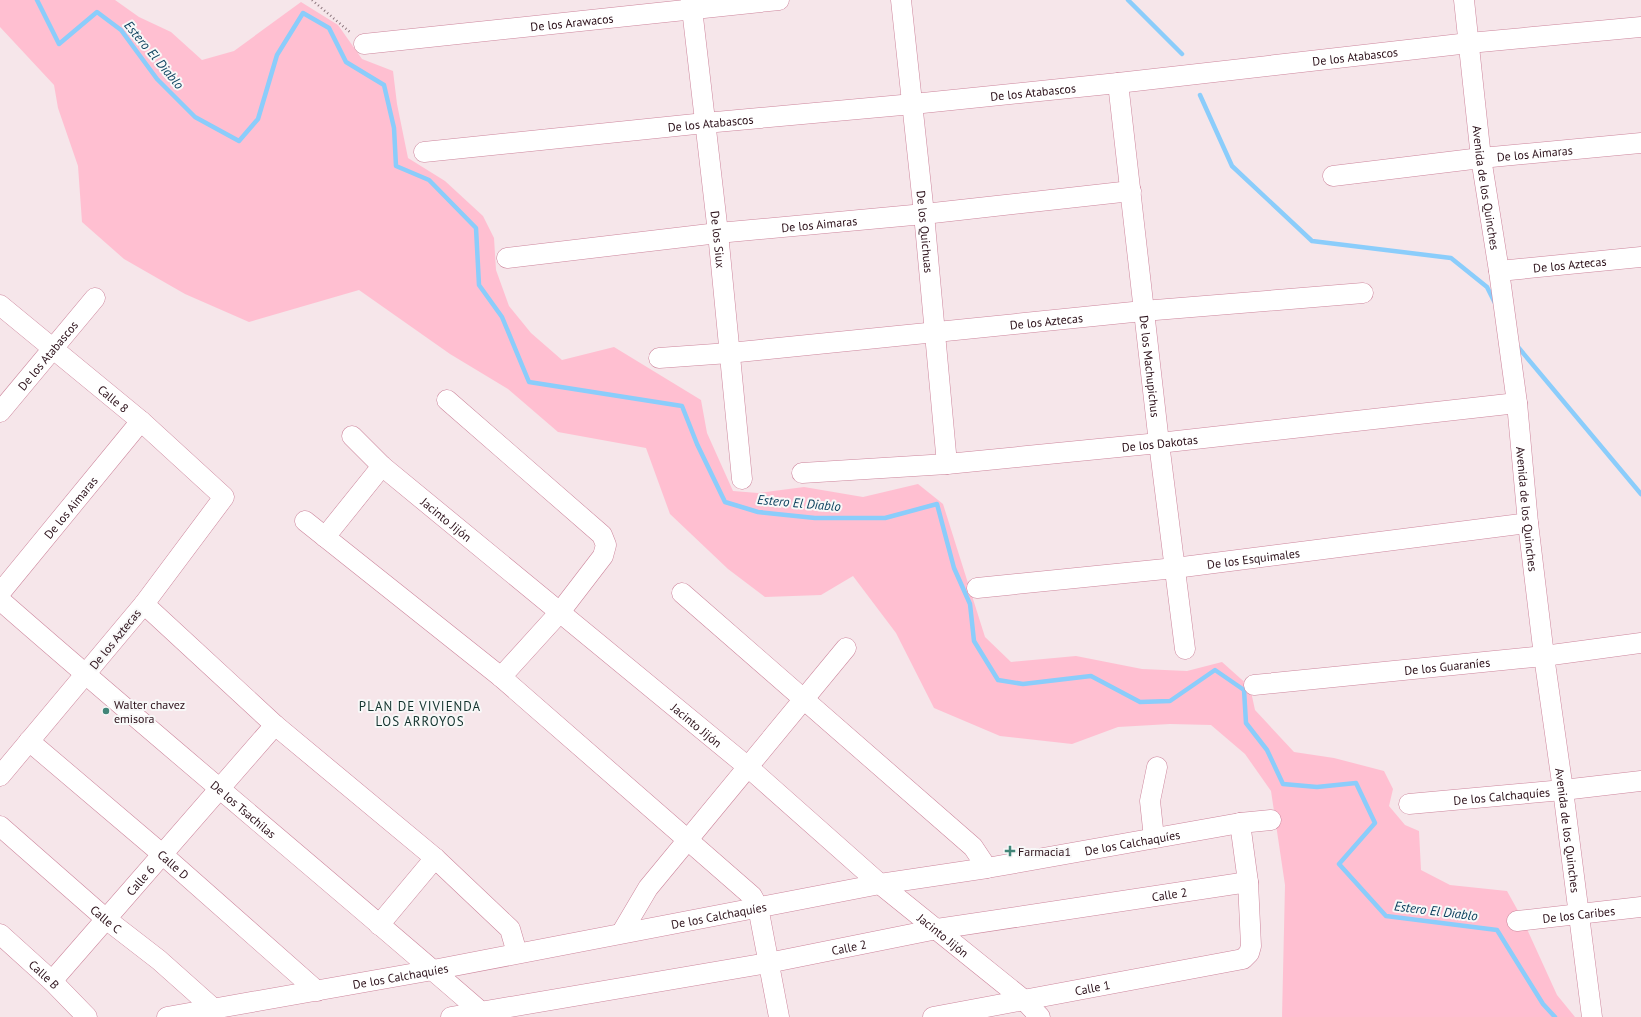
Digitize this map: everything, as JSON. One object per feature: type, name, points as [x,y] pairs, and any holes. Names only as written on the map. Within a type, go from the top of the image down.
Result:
[{"type":"street","name":"De los Arawacos","points":[[364,44],[691,4],[779,0]]},
{"type":"street","name":"De los Quichuas","points":[[901,0],[924,214],[947,464]]},
{"type":"street","name":"Avenida de los Quinches","points":[[1464,0],[1481,158],[1499,271],[1513,377],[1528,523],[1544,656],[1592,1017]]},
{"type":"street","name":"De los Siux","points":[[691,4],[718,233],[742,479]]},
{"type":"street","name":"De los Atabascos","points":[[424,152],[1118,83],[1469,43],[1641,27]]},
{"type":"street","name":"De los Machupichus","points":[[1118,83],[1143,311],[1185,649]]},
{"type":"street","name":"De los Aimaras","points":[[1333,176],[1481,158],[1641,143]]},
{"type":"street","name":"De los Aimaras","points":[[507,258],[718,233],[924,214],[1131,191]]},
{"type":"street","name":"De los Aztecas","points":[[1499,271],[1641,257]]},
{"type":"street","name":"De los Aztecas","points":[[659,358],[1143,311],[1363,293]]},
{"type":"street","name":"De los Atabascos","points":[[0,412],[95,298]]},
{"type":"street","name":"Calle 8","points":[[0,305],[141,422],[224,497]]},
{"type":"street","points":[[447,400],[602,535],[606,545],[603,556],[560,612],[501,677]]},
{"type":"street","name":"De los Dakotas","points":[[802,473],[947,464],[1159,444],[1516,403]]},
{"type":"street","name":"De los Aimaras","points":[[0,593],[141,422]]},
{"type":"street","name":"Jacinto Jijón","points":[[352,436],[382,466],[748,767],[880,884],[1024,1000],[1040,1017]]},
{"type":"street","points":[[325,537],[382,466]]},
{"type":"street","name":"De los Aztecas","points":[[0,776],[144,604],[224,497]]},
{"type":"street","points":[[305,521],[501,677],[687,841],[752,896],[758,907],[779,1017]]},
{"type":"street","name":"De los Esquimales","points":[[977,588],[1175,568],[1528,523]]},
{"type":"street","points":[[682,593],[973,847],[987,868]]},
{"type":"street","name":"De los Tsachilas","points":[[0,600],[85,675],[220,788],[483,1014]]},
{"type":"street","points":[[144,604],[275,725],[434,858],[510,929],[517,953]]},
{"type":"street","name":"De los Guaraníes","points":[[1254,685],[1544,656],[1641,643]]},
{"type":"street","points":[[622,932],[648,888],[846,648]]},
{"type":"street","name":"Calle 6","points":[[52,981],[275,725]]},
{"type":"street","name":"Calle D","points":[[29,741],[162,854],[317,991]]},
{"type":"street","points":[[1154,838],[1150,801],[1157,767]]},
{"type":"street","name":"De los Calchaquíes","points":[[1409,804],[1563,790],[1641,781]]},
{"type":"street","name":"De los Calchaquíes","points":[[167,1017],[433,970],[622,932],[880,884],[987,868],[1240,823],[1271,820]]},
{"type":"street","points":[[1240,823],[1248,882]]},
{"type":"street","name":"Calle C","points":[[0,826],[106,919],[159,960],[214,1009]]},
{"type":"street","points":[[379,925],[434,858]]},
{"type":"street","name":"Calle 2","points":[[451,1017],[483,1014],[768,963],[936,930],[1248,882]]},
{"type":"street","name":"Calle 1","points":[[933,1017],[1243,959],[1249,953],[1251,946],[1248,882]]},
{"type":"street","name":"De los Caribes","points":[[1517,921],[1641,907]]},
{"type":"street","name":"Calle B","points":[[0,934],[52,981],[87,1017]]},
{"type":"path","points":[[312,0],[364,44]]},
{"type":"shaded area","points":[[0,0],[115,0],[139,17],[171,32],[202,60],[234,51],[301,2],[338,25],[362,59],[393,71],[397,104],[408,158],[445,181],[483,216],[494,238],[496,270],[509,306],[531,333],[562,360],[614,347],[701,400],[707,433],[733,491],[758,493],[804,487],[863,497],[918,484],[943,504],[985,637],[1011,662],[1076,656],[1142,669],[1187,671],[1222,662],[1250,687],[1255,710],[1294,752],[1334,758],[1384,771],[1393,789],[1389,806],[1405,825],[1419,831],[1421,870],[1450,885],[1507,891],[1522,918],[1557,995],[1575,1017],[1282,1017],[1285,885],[1271,791],[1245,754],[1211,725],[1170,724],[1118,727],[1072,744],[1000,736],[934,708],[896,633],[853,576],[821,595],[765,597],[728,569],[670,514],[646,448],[558,432],[508,389],[450,354],[359,290],[249,322],[185,294],[124,259],[82,222],[78,166],[58,108],[54,85],[0,27]]},
{"type":"waterway","name":"Estero El Diablo","points":[[37,0],[59,44],[97,12],[121,30],[157,79],[195,117],[239,141],[258,119],[277,55],[303,13],[329,28],[346,62],[384,85],[394,128],[396,166],[429,180],[476,228],[479,285],[502,317],[529,382],[682,406],[697,444],[725,502],[758,512],[815,518],[885,518],[937,504],[954,568],[970,604],[974,641],[998,680],[1023,684],[1091,676],[1140,702],[1170,701],[1215,670],[1244,690],[1246,723],[1267,750],[1283,784],[1317,787],[1356,783],[1375,823],[1339,864],[1386,916],[1497,930],[1543,1004],[1555,1017]]},
{"type":"waterway","points":[[1128,0],[1182,54]]},
{"type":"waterway","points":[[1200,95],[1232,166],[1312,241],[1451,258],[1487,287],[1495,303]]},
{"type":"waterway","points":[[1518,347],[1641,494]]},
{"type":"place","name":"Walter chavez emisora","points":[[106,711]]},
{"type":"place","name":"Farmacia1","points":[[1010,851]]},
{"type":"district","name":"PLAN DE VIVIENDA LOS ARROYOS","points":[[420,714]]}]
